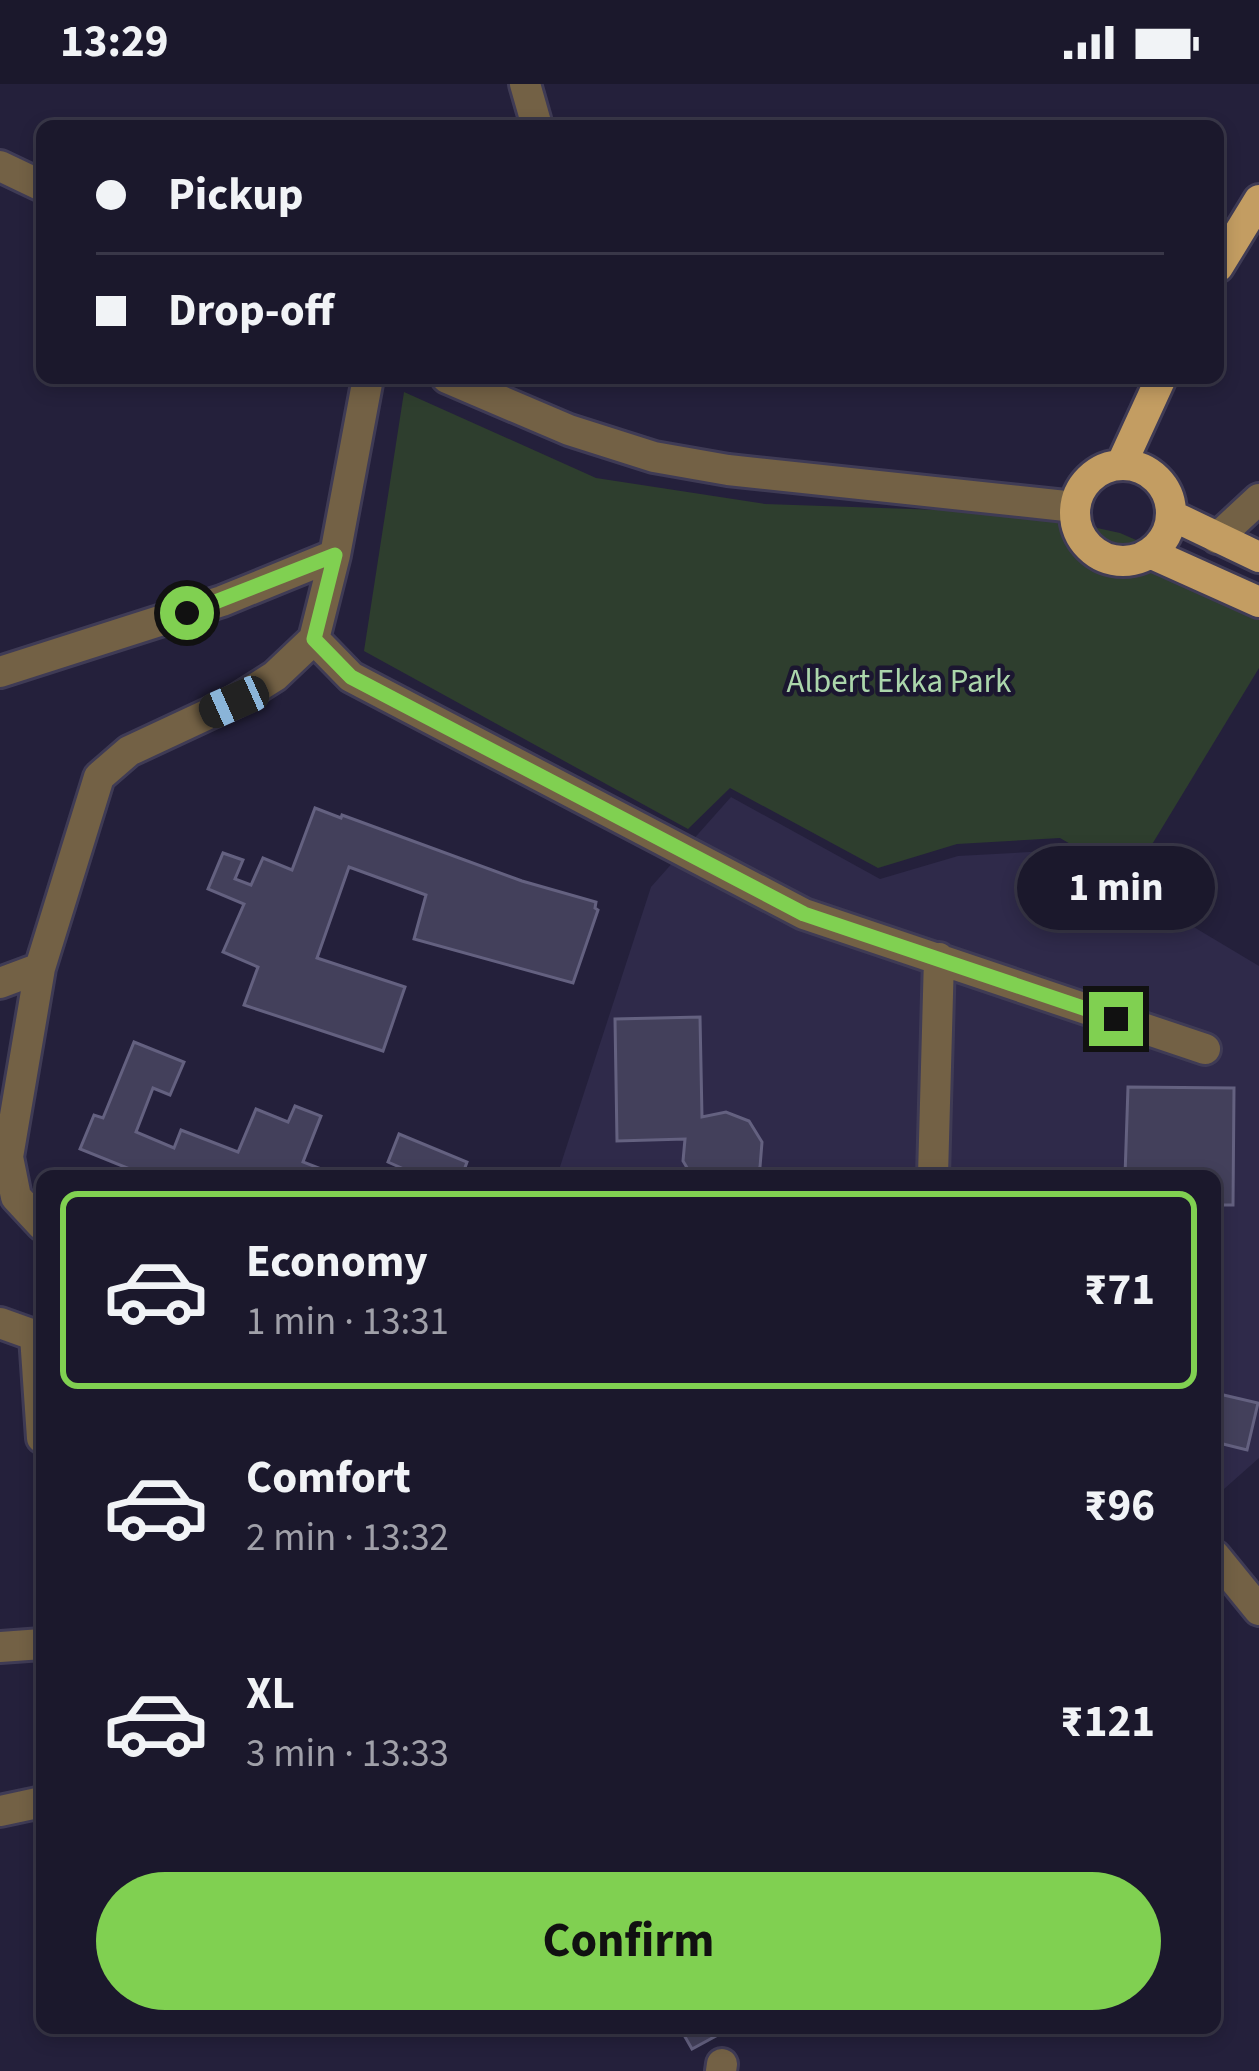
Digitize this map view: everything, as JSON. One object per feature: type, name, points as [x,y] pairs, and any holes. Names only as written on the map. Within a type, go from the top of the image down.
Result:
[{"type":"main road","points":[[1224,257],[1259,200]]},
{"type":"main road","points":[[1121,466],[1158,384]]},
{"type":"main road","points":[[1121,466],[1138,468],[1162,486],[1171,515],[1168,530],[1150,553],[1136,560],[1105,558],[1081,537],[1075,507],[1086,483],[1108,468],[1121,466]]},
{"type":"main road","points":[[1171,515],[1259,557]]},
{"type":"main road","points":[[1150,553],[1259,602]]},
{"type":"street","points":[[525,84],[535,120]]},
{"type":"street","points":[[0,166],[36,183]]},
{"type":"street","points":[[36,1219],[16,1197],[8,1156],[40,968],[98,777],[129,751],[234,702],[275,676],[314,639],[367,384]]},
{"type":"street","points":[[461,384],[569,430],[654,457],[728,470],[1075,507]]},
{"type":"street","points":[[1216,538],[1259,499]]},
{"type":"street","points":[[0,672],[180,616],[335,555]]},
{"type":"street","points":[[314,639],[351,677],[784,904],[1205,1049]]},
{"type":"street","points":[[933,1170],[939,958]]},
{"type":"street","points":[[0,983],[40,968]]},
{"type":"street","points":[[0,1323],[36,1336]]},
{"type":"street","points":[[1221,1563],[1259,1610]]},
{"type":"street","points":[[0,1647],[36,1644]]},
{"type":"street","points":[[0,1811],[36,1803]]},
{"type":"shaded area","points":[[731,797],[880,879],[958,856],[1065,850],[1259,966],[1259,1458],[1221,1492],[1221,1170],[559,1170],[651,887]]},
{"type":"green space","name":"Albert Ekka Park","points":[[404,392],[596,478],[765,504],[1028,513],[1120,533],[1209,572],[1259,604],[1259,668],[1131,879],[1060,838],[957,844],[878,868],[730,788],[688,829],[364,651]]},
{"type":"building","points":[[315,808],[596,902],[598,910],[573,983],[414,939],[426,895],[349,867],[317,958],[405,987],[383,1051],[244,1005],[258,967],[223,952],[244,904],[208,889],[223,853],[243,860],[235,879],[251,885],[263,858],[292,870]]},
{"type":"building","points":[[700,1017],[702,1117],[726,1112],[749,1121],[762,1142],[758,1170],[688,1170],[683,1161],[685,1139],[617,1141],[615,1019]]},
{"type":"building","points":[[134,1042],[184,1062],[170,1095],[153,1088],[136,1132],[174,1148],[181,1130],[238,1152],[256,1109],[288,1122],[295,1106],[321,1116],[303,1162],[324,1170],[132,1170],[80,1149],[94,1115],[103,1118]]},
{"type":"building","points":[[1128,1087],[1234,1088],[1233,1205],[1221,1205],[1221,1170],[1125,1170]]},
{"type":"building","points":[[399,1134],[467,1162],[464,1170],[406,1170],[388,1162]]},
{"type":"building","points":[[1221,1394],[1258,1403],[1247,1450],[1221,1444]]},
{"type":"building","points":[[683,2034],[720,2034],[692,2049]]},
{"type":"route","points":[[187,613],[335,555],[314,639],[351,677],[804,914],[1116,1019]]}]
